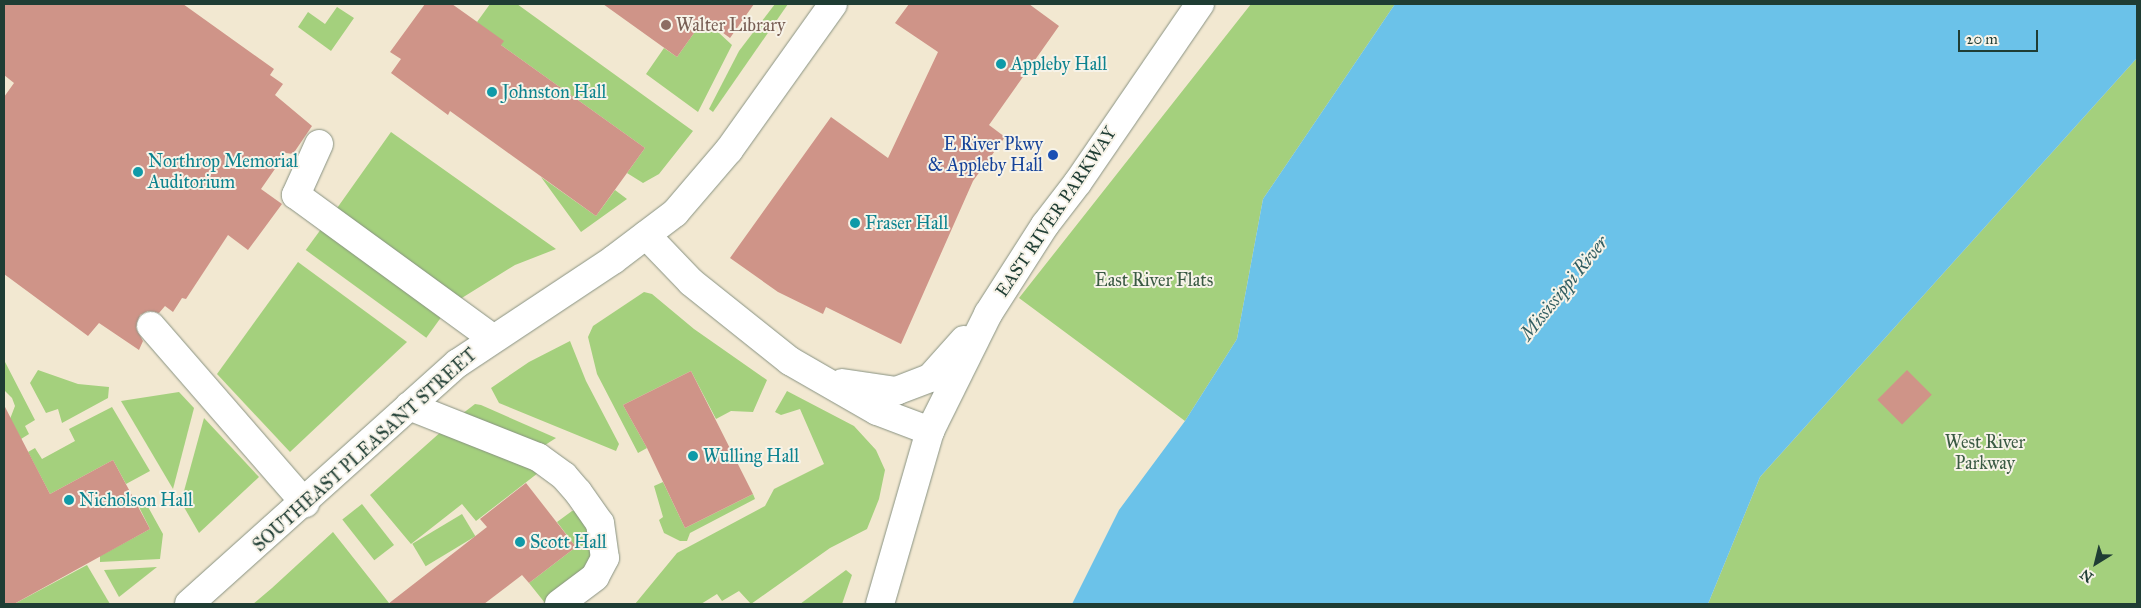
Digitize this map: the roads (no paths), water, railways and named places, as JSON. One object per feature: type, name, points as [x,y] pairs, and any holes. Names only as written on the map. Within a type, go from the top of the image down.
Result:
[{"type":"street","name":"SOUTHEAST PLEASANT STREET","points":[[189,604],[305,503],[409,406],[492,338],[675,214],[729,150],[833,4]]},
{"type":"street","name":"EAST RIVER PARKWAY","points":[[880,604],[930,432],[988,314],[1045,225],[1078,182],[1200,4]]},
{"type":"street","points":[[319,144],[296,195],[492,338]]},
{"type":"street","points":[[646,235],[691,282],[790,361],[877,410],[930,432]]},
{"type":"street","points":[[821,380],[896,392],[930,378],[988,314]]},
{"type":"street","points":[[159,326],[305,503]]},
{"type":"street","points":[[409,406],[538,457],[564,476],[578,492],[600,523],[606,558],[595,577],[558,604]]},
{"type":"water","name":"Mississippi River","points":[[1395,4],[2137,4],[2137,58],[1760,477],[1708,604],[1072,604],[1119,510],[1185,421],[1237,339],[1263,199]]},
{"type":"place","name":"Walter Library","points":[[666,25]]},
{"type":"place","name":"Appleby Hall","points":[[1001,64]]},
{"type":"place","name":"Johnston Hall","points":[[492,92]]},
{"type":"place","name":"E River Pkwy & Appleby Hall","points":[[1053,155]]},
{"type":"place","name":"Northrop Memorial Auditorium","points":[[138,172]]},
{"type":"place","name":"Fraser Hall","points":[[855,223]]},
{"type":"place","name":"Wulling Hall","points":[[693,456]]},
{"type":"place","name":"Nicholson Hall","points":[[69,500]]},
{"type":"place","name":"Scott Hall","points":[[520,542]]},
{"type":"park label","name":"East River Flats","points":[[1154,280]]},
{"type":"park label","name":"West River Parkway","points":[[1985,453]]}]
